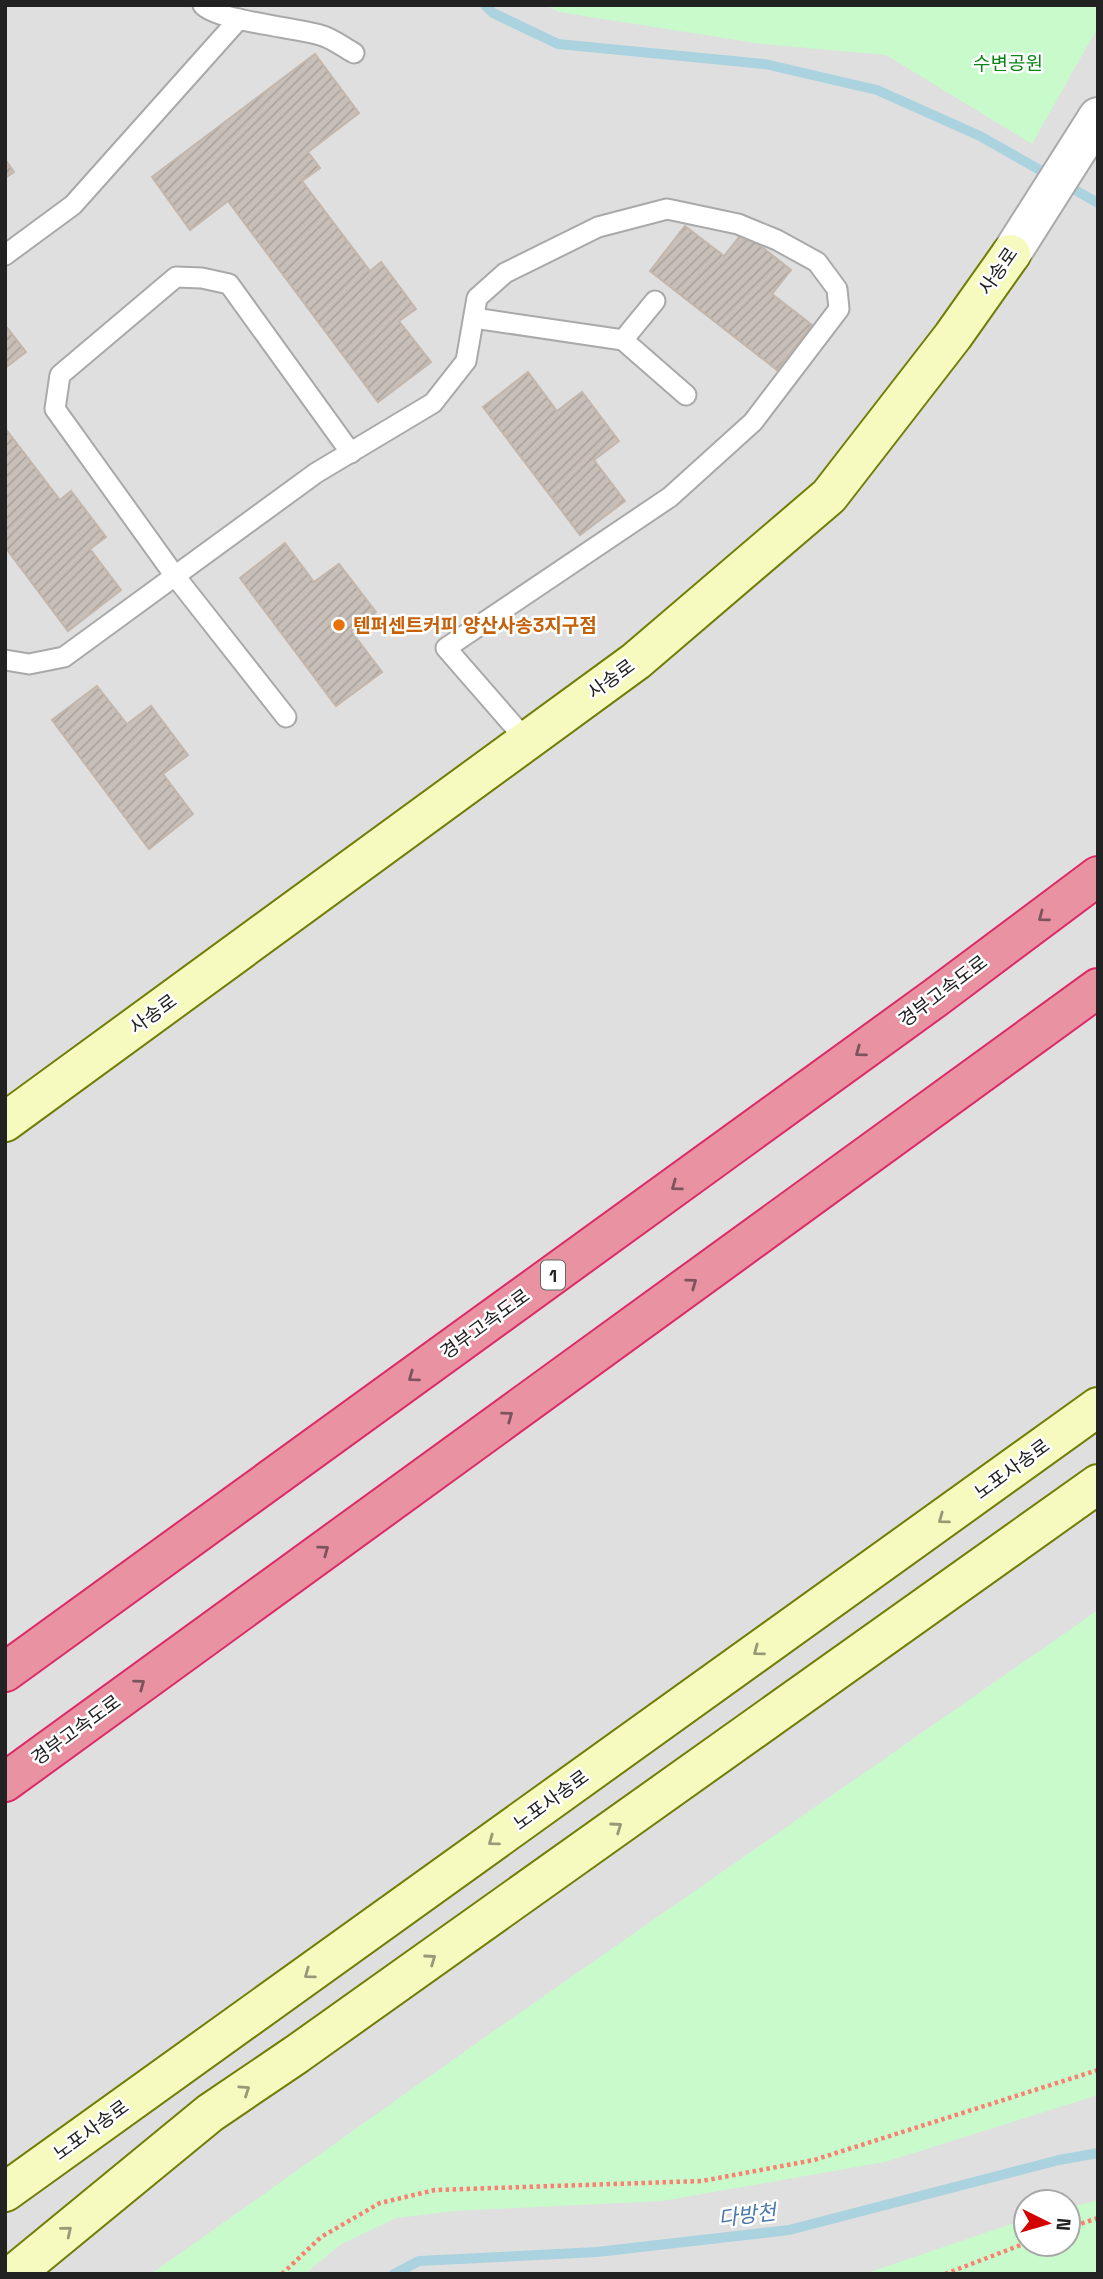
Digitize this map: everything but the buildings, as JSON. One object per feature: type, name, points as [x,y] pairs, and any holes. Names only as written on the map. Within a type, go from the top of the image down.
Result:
[{"type":"highway","name":"경부고속도로","points":[[5,1672],[935,998],[1098,876]]},
{"type":"highway","name":"경부고속도로","points":[[5,1782],[1098,988]]},
{"type":"main road","name":"사송로","points":[[5,1122],[636,661],[829,496],[953,336],[1011,254]]},
{"type":"main road","name":"노포사송로","points":[[5,2192],[1098,1408]]},
{"type":"main road","points":[[14,2274],[210,2113],[298,2054],[1098,1484]]},
{"type":"street","name":"사송로","points":[[1011,254],[1098,117]]},
{"type":"lane","points":[[203,5],[207,10],[239,19],[322,35],[354,53]]},
{"type":"lane","points":[[5,255],[73,205],[239,19]]},
{"type":"lane","points":[[5,660],[29,664],[64,657],[316,473],[433,403],[466,361],[477,298],[505,273],[598,227],[667,209],[738,224],[778,240],[817,262],[837,289],[839,309],[753,422],[670,497],[446,648],[527,741]]},
{"type":"lane","points":[[286,718],[175,576],[55,410],[60,375],[176,277],[202,278],[229,284],[351,453]]},
{"type":"lane","points":[[623,340],[655,301]]},
{"type":"lane","points":[[474,318],[623,340],[686,395]]},
{"type":"path","points":[[282,2274],[321,2237],[380,2203],[435,2190],[702,2181],[814,2160],[1098,2070]]},
{"type":"path","points":[[945,2274],[1012,2249]]},
{"type":"shaded area","points":[[5,5],[1098,5],[1098,2274],[5,2274]]},
{"type":"green space","name":"수변공원","points":[[545,5],[1098,5],[1098,27],[1032,144],[886,55],[762,44],[559,12]]},
{"type":"green space","points":[[1098,1610],[1098,2095],[885,2162],[662,2201],[454,2211],[396,2218],[340,2245],[305,2274],[151,2274],[488,2035]]},
{"type":"green space","points":[[1098,2200],[1098,2274],[864,2274],[1012,2224],[1012,2258],[1082,2258],[1082,2204]]},
{"type":"waterway","points":[[485,5],[493,13],[558,44],[765,64],[877,90],[980,136],[1098,203]]},
{"type":"waterway","name":"다방천","points":[[394,2274],[419,2261],[597,2252],[789,2230],[1059,2160],[1098,2153]]},
{"type":"place","name":"텐퍼센트커피 양산사송3지구점","points":[[339,625]]}]
